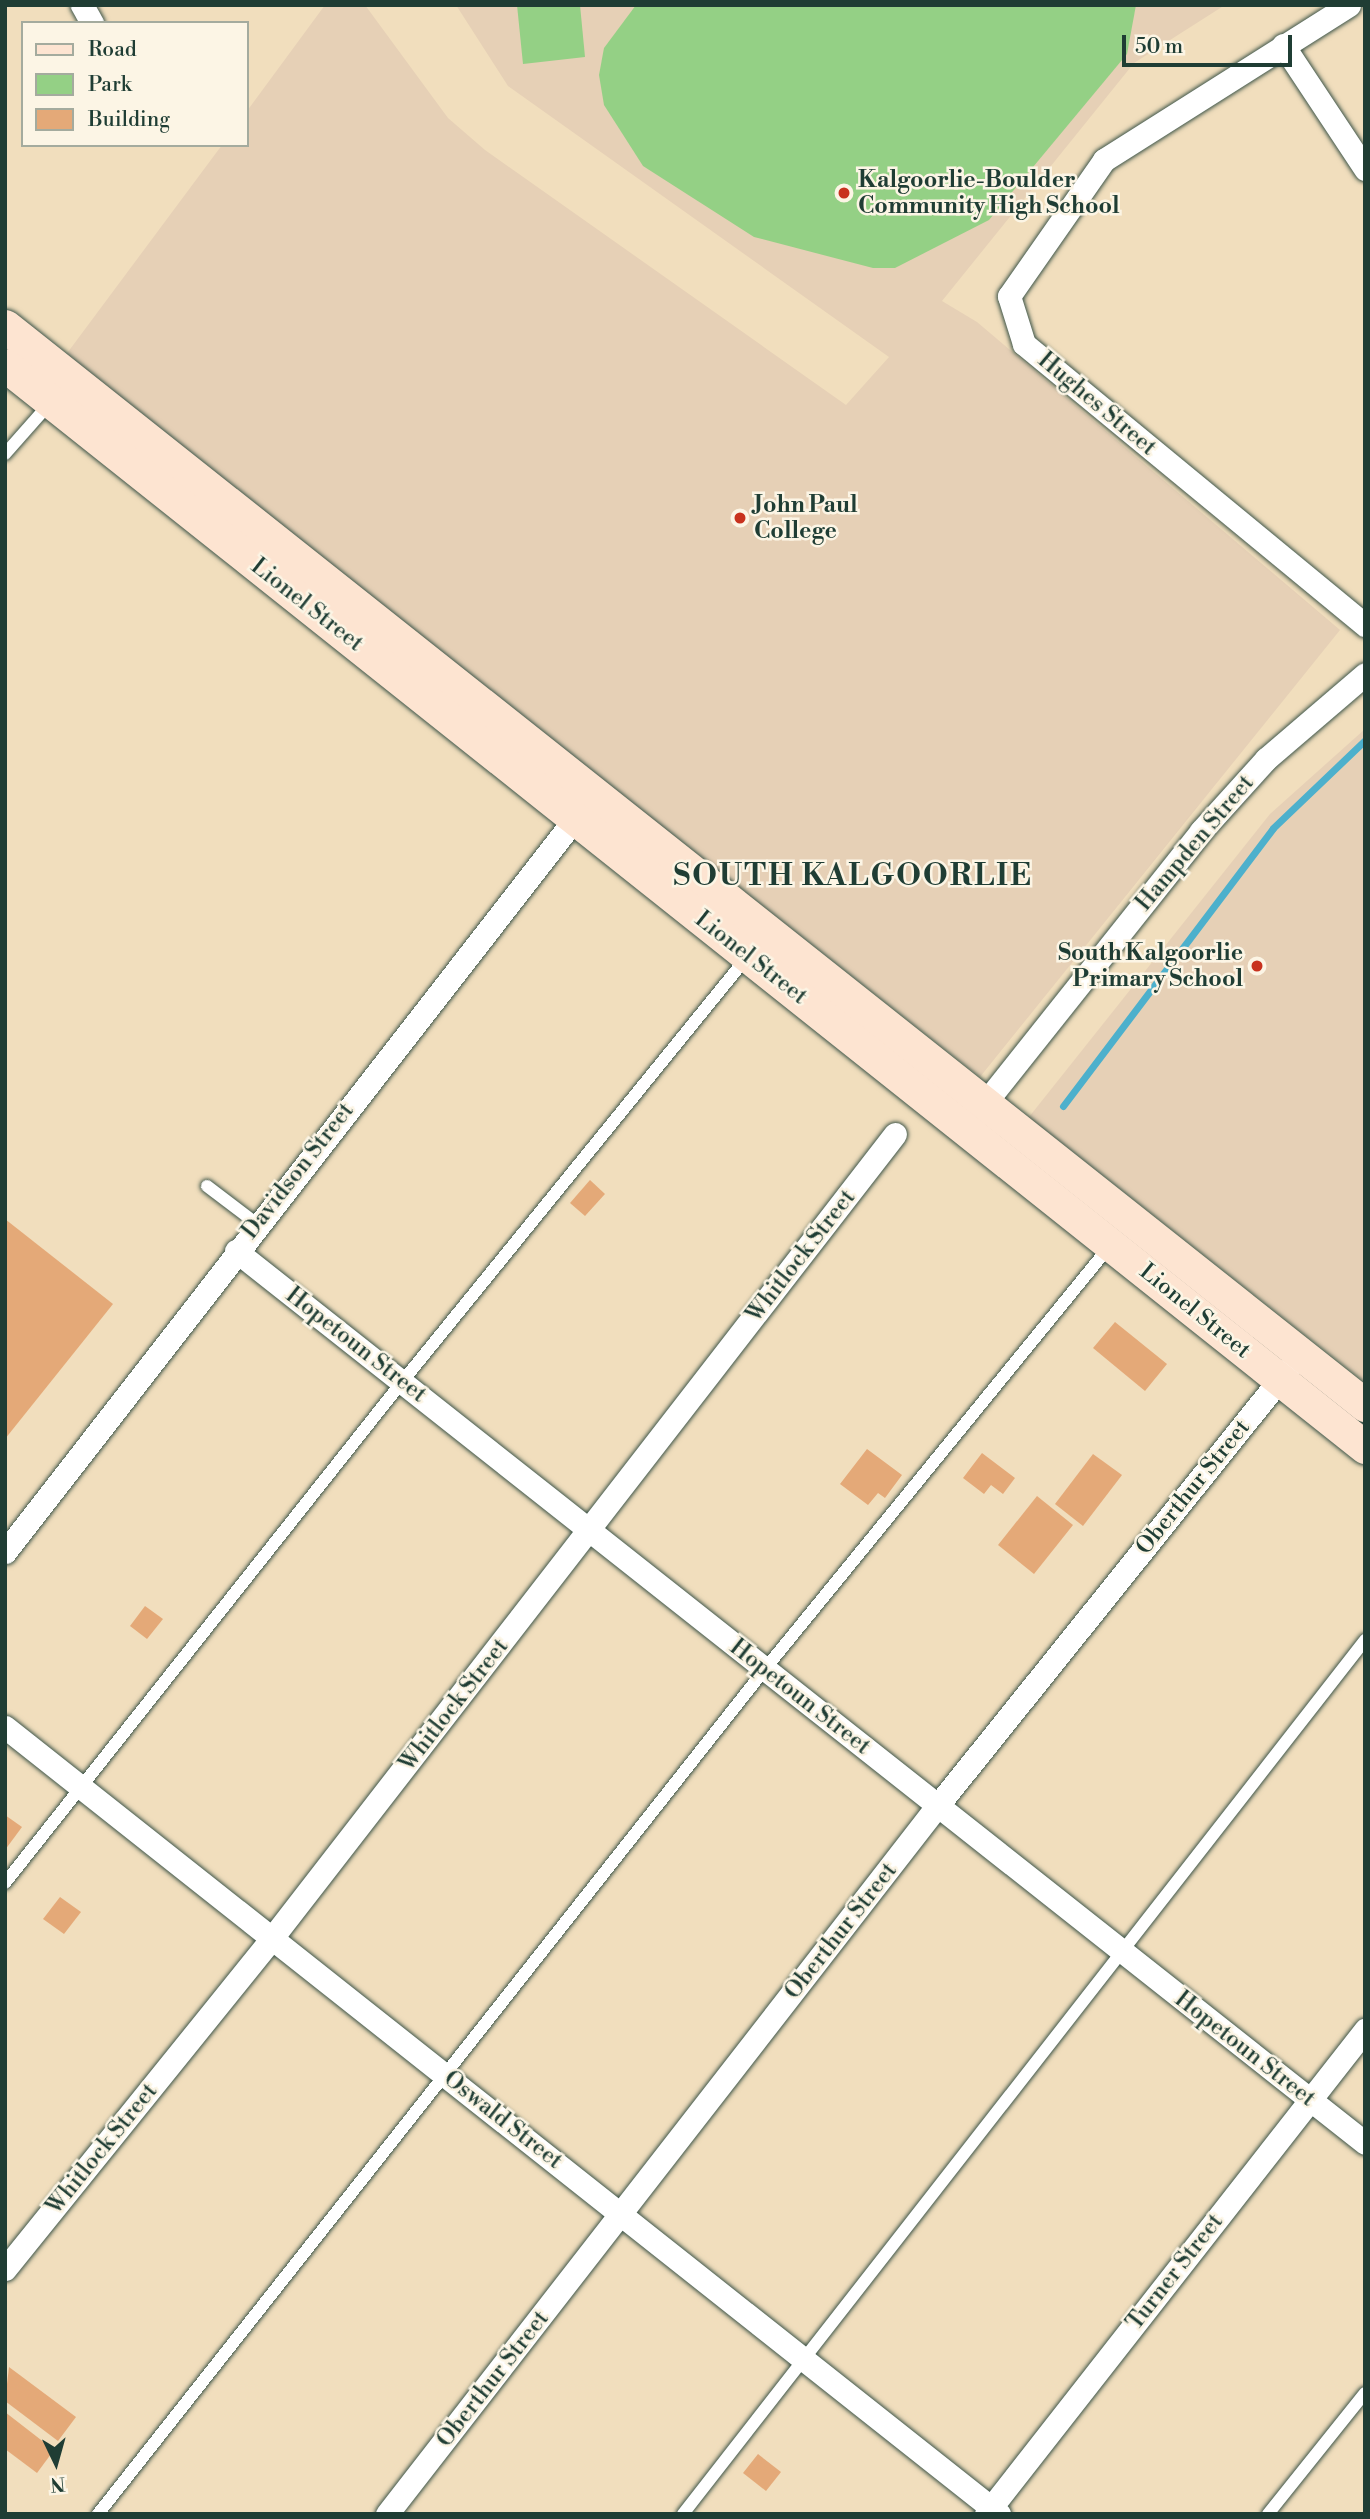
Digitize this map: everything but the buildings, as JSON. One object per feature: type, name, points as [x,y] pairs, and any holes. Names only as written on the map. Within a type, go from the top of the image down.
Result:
[{"type":"street","points":[[82,5],[91,21]]},
{"type":"street","name":"Hughes Street","points":[[1349,5],[1104,160],[1009,296],[1024,344],[1365,625]]},
{"type":"street","points":[[1283,46],[1365,169]]},
{"type":"street","name":"Lionel Street","points":[[5,326],[585,806],[1122,1232],[1300,1354],[1365,1405]]},
{"type":"street","name":"Lionel Street","points":[[5,365],[585,806],[748,956],[975,1115]]},
{"type":"street","name":"Hampden Street","points":[[975,1115],[1201,831],[1266,759],[1365,674]]},
{"type":"street","name":"Davidson Street","points":[[5,1552],[236,1251],[585,806]]},
{"type":"street","name":"Whitlock Street","points":[[5,2269],[272,1938],[895,1135]]},
{"type":"street","name":"Lionel Street","points":[[1122,1232],[1280,1379],[1365,1447]]},
{"type":"street","name":"Hopetoun Street","points":[[236,1251],[1365,2143]]},
{"type":"street","name":"Oberthur Street","points":[[387,2514],[937,1805],[1300,1354]]},
{"type":"street","name":"Oswald Street","points":[[5,1727],[806,2358],[992,2511]]},
{"type":"street","name":"Turner Street","points":[[992,2511],[1365,2030]]},
{"type":"lane","points":[[5,454],[51,402]]},
{"type":"lane","points":[[5,1883],[402,1382],[748,956]]},
{"type":"lane","points":[[207,1186],[257,1224]]},
{"type":"lane","points":[[98,2514],[447,2076],[765,1669],[1122,1232]]},
{"type":"lane","points":[[682,2514],[1124,1953],[1365,1640]]},
{"type":"lane","points":[[1268,2514],[1365,2393]]},
{"type":"shaded area","name":"John Paul College","points":[[325,5],[365,5],[448,118],[485,150],[846,405],[889,357],[508,86],[456,5],[1225,5],[1134,63],[942,301],[977,322],[1340,630],[980,1077],[65,356],[221,147],[248,147],[248,110]]},
{"type":"shaded area","name":"South Kalgoorlie Primary School","points":[[1365,729],[1365,1382],[1029,1117],[1270,814]]},
{"type":"green space","points":[[517,5],[580,5],[585,57],[523,64]]},
{"type":"green space","name":"Kalgoorlie-Boulder Community High School","points":[[636,5],[1136,5],[1127,54],[989,220],[895,268],[873,268],[754,237],[643,166],[604,105],[599,75],[604,48]]},
{"type":"waterway","points":[[1063,1106],[1273,828],[1365,740]]},
{"type":"place","name":"Kalgoorlie-Boulder Community High School","points":[[844,193]]},
{"type":"place","name":"John Paul College","points":[[740,518]]},
{"type":"place","name":"South Kalgoorlie Primary School","points":[[1257,966]]},
{"type":"district","name":"SOUTH KALGOORLIE","points":[[853,876]]}]
